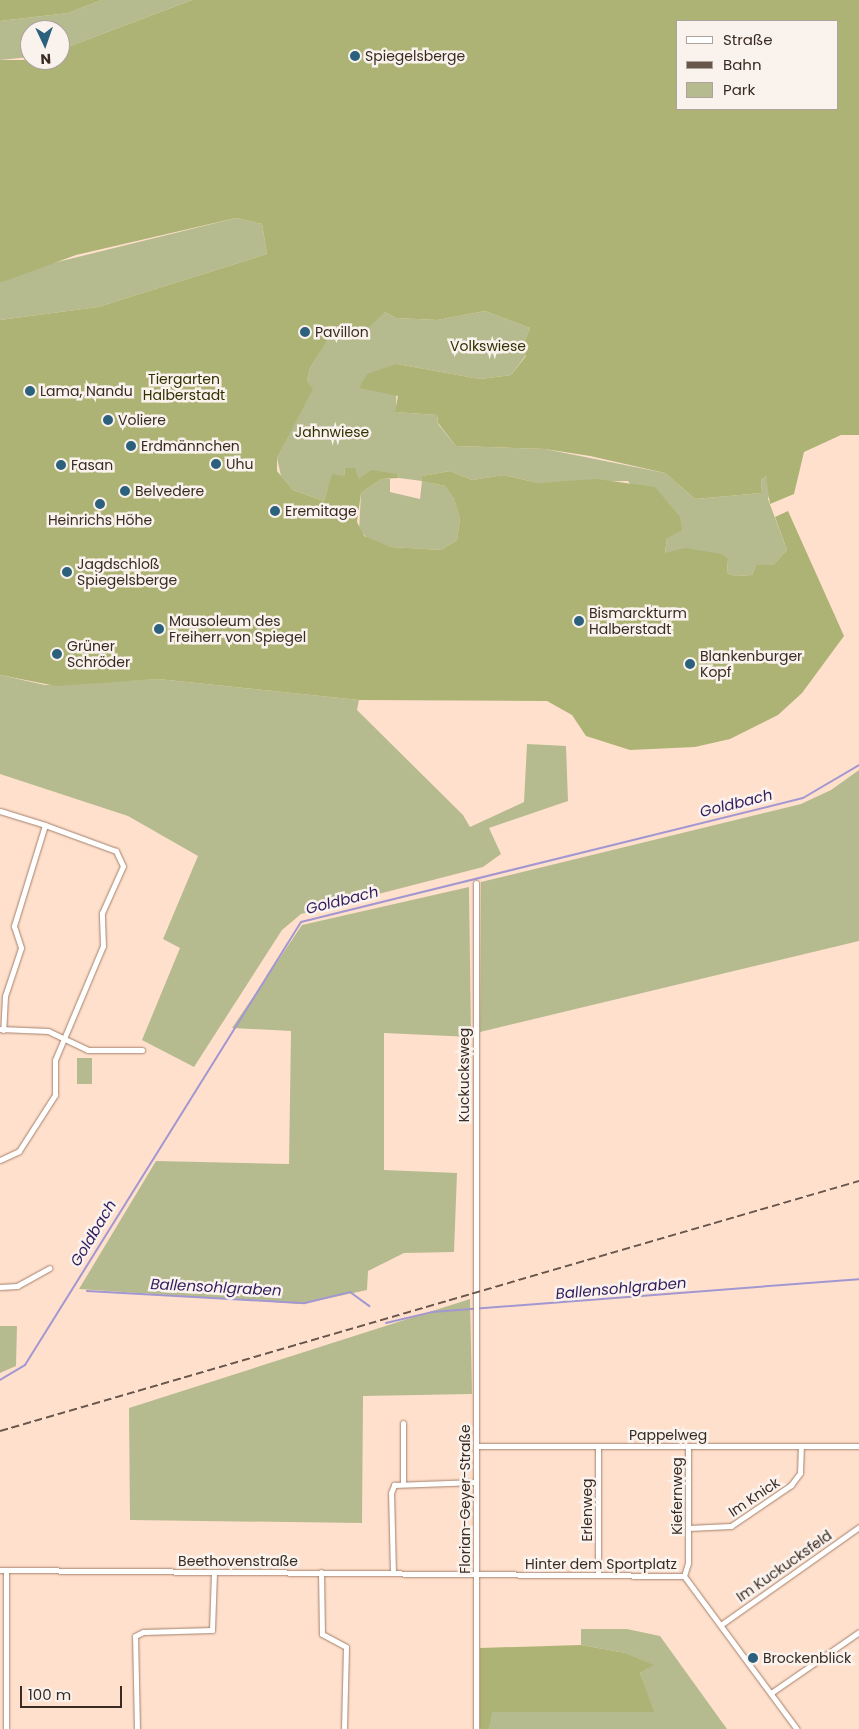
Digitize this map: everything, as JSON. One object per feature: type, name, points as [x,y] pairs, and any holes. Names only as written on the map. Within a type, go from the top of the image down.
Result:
[{"type":"street","points":[[0,811],[116,851],[122,866],[102,913],[103,946],[56,1060],[56,1094],[19,1151],[0,1160]]},
{"type":"street","points":[[45,825],[14,926],[21,948],[5,996],[2,1030],[48,1031],[65,1041],[88,1050],[142,1050]]},
{"type":"street","name":"Kuckucksweg","points":[[476,883],[476,1268]]},
{"type":"street","points":[[0,1287],[17,1286],[49,1268]]},
{"type":"street","name":"Florian-Geyer-Straße","points":[[476,1268],[476,1729]]},
{"type":"street","points":[[403,1423],[403,1482]]},
{"type":"street","name":"Pappelweg","points":[[476,1446],[859,1446]]},
{"type":"street","name":"Erlenweg","points":[[598,1446],[598,1574]]},
{"type":"street","name":"Kiefernweg","points":[[684,1576],[688,1528],[688,1446]]},
{"type":"street","name":"Im Knick","points":[[688,1528],[731,1526],[790,1486],[800,1474],[801,1446]]},
{"type":"street","points":[[393,1573],[391,1493],[394,1485],[403,1482],[476,1482]]},
{"type":"street","name":"Im Kuckucksfeld","points":[[722,1624],[859,1527]]},
{"type":"street","points":[[3,1570],[6,1729]]},
{"type":"street","name":"Beethovenstraße","points":[[3,1570],[476,1574]]},
{"type":"street","points":[[137,1729],[135,1636],[143,1632],[212,1630],[214,1572]]},
{"type":"street","points":[[321,1572],[322,1634],[327,1640],[344,1644],[347,1651],[344,1729]]},
{"type":"street","name":"Hinter dem Sportplatz","points":[[476,1574],[684,1576],[722,1624],[797,1729]]},
{"type":"street","points":[[771,1693],[859,1632]]},
{"type":"green space","points":[[0,0],[102,0],[68,13],[0,21]]},
{"type":"green space","points":[[102,0],[192,0],[70,46],[70,20],[20,20],[20,58],[0,60],[0,21],[68,13]]},
{"type":"green space","name":"Tiergarten Halberstadt","points":[[192,0],[859,0],[859,435],[841,435],[804,452],[794,494],[770,504],[766,476],[761,480],[762,493],[695,499],[665,473],[590,456],[545,449],[456,446],[438,423],[437,415],[395,412],[398,396],[359,388],[367,374],[397,364],[480,379],[511,375],[526,356],[523,345],[530,328],[485,311],[437,320],[396,318],[385,312],[361,335],[335,328],[310,368],[307,381],[313,389],[277,458],[277,471],[293,490],[324,501],[332,474],[344,476],[345,468],[355,468],[359,479],[371,470],[397,474],[399,478],[381,479],[361,493],[357,522],[364,536],[391,547],[441,550],[457,540],[460,519],[454,498],[445,486],[422,481],[422,476],[450,471],[472,480],[504,475],[538,483],[596,479],[655,487],[680,517],[682,530],[667,538],[665,553],[685,548],[722,554],[728,559],[727,573],[736,576],[752,575],[756,565],[773,565],[787,550],[775,517],[788,511],[844,636],[802,693],[778,715],[730,739],[695,747],[630,750],[586,736],[572,715],[547,701],[359,700],[158,679],[56,686],[0,675],[0,320],[98,307],[267,254],[262,224],[236,218],[76,255],[0,283],[0,60],[20,60],[20,70],[70,70],[70,46]]},
{"type":"green space","points":[[236,218],[262,224],[267,254],[98,307],[0,320],[0,283],[37,267]]},
{"type":"green space","points":[[485,311],[530,328],[523,345],[526,355],[511,375],[480,379],[397,364],[396,412],[437,415],[438,424],[456,446],[545,449],[665,473],[695,499],[762,493],[761,480],[766,476],[771,490],[768,499],[787,550],[773,565],[756,565],[752,575],[736,576],[727,573],[728,559],[665,554],[667,538],[628,481],[538,483],[504,475],[472,480],[450,471],[422,476],[423,481],[445,486],[454,497],[460,519],[457,540],[441,550],[391,547],[371,541],[359,531],[361,493],[381,479],[390,479],[390,492],[420,499],[422,481],[399,478],[397,474],[359,479],[345,468],[344,476],[328,488],[324,501],[293,490],[281,476],[277,458],[312,389],[307,381],[310,368],[335,327],[385,312],[396,318],[437,320]]},
{"type":"green space","points":[[0,675],[45,685],[158,679],[359,700],[357,710],[463,815],[470,827],[524,802],[527,744],[566,746],[568,801],[489,828],[501,854],[483,867],[301,914],[282,930],[194,1067],[142,1040],[180,948],[163,939],[198,856],[128,816],[0,774]]},
{"type":"green space","points":[[859,770],[859,941],[480,1032],[481,882],[801,804],[831,790]]},
{"type":"green space","points":[[469,887],[471,1037],[384,1033],[384,1170],[457,1173],[454,1252],[404,1253],[368,1271],[367,1290],[302,1304],[79,1289],[156,1161],[289,1164],[291,1031],[232,1028],[302,925]]},
{"type":"green space","points":[[77,1058],[92,1058],[92,1084],[77,1084]]},
{"type":"green space","points":[[470,1299],[472,1394],[363,1396],[362,1523],[130,1520],[129,1408]]},
{"type":"green space","points":[[0,1326],[17,1326],[16,1366],[0,1373]]},
{"type":"green space","points":[[581,1629],[627,1629],[660,1636],[727,1729],[489,1729],[491,1711],[653,1712],[640,1673],[653,1665],[626,1653],[581,1645]]},
{"type":"green space","points":[[581,1645],[626,1653],[654,1665],[640,1673],[654,1712],[492,1712],[489,1729],[480,1729],[480,1648]]},
{"type":"waterway","name":"Goldbach","points":[[0,1380],[25,1365],[301,922],[803,798],[859,765]]},
{"type":"waterway","name":"Ballensohlgraben","points":[[386,1323],[432,1312],[859,1279]]},
{"type":"waterway","name":"Ballensohlgraben","points":[[87,1291],[305,1303],[350,1292],[369,1306]]},
{"type":"railway","points":[[0,1431],[859,1181]]},
{"type":"place","name":"Spiegelsberge","points":[[355,56]]},
{"type":"place","name":"Pavillon","points":[[305,332]]},
{"type":"place","name":"Lama, Nandu","points":[[30,391]]},
{"type":"place","name":"Voliere","points":[[108,420]]},
{"type":"place","name":"Erdmännchen","points":[[131,446]]},
{"type":"place","name":"Uhu","points":[[216,464]]},
{"type":"place","name":"Fasan","points":[[61,465]]},
{"type":"place","name":"Belvedere","points":[[125,491]]},
{"type":"place","name":"Heinrichs Höhe","points":[[100,504]]},
{"type":"place","name":"Eremitage","points":[[275,511]]},
{"type":"place","name":"Jagdschloß Spiegelsberge","points":[[67,572]]},
{"type":"place","name":"Bismarckturm Halberstadt","points":[[579,621]]},
{"type":"place","name":"Mausoleum des Freiherr von Spiegel","points":[[159,629]]},
{"type":"place","name":"Grüner Schröder","points":[[57,654]]},
{"type":"place","name":"Blankenburger Kopf","points":[[690,664]]},
{"type":"place","name":"Brockenblick","points":[[753,1658]]},
{"type":"park label","name":"Volkswiese","points":[[488,346]]},
{"type":"park label","name":"Jahnwiese","points":[[332,432]]}]
